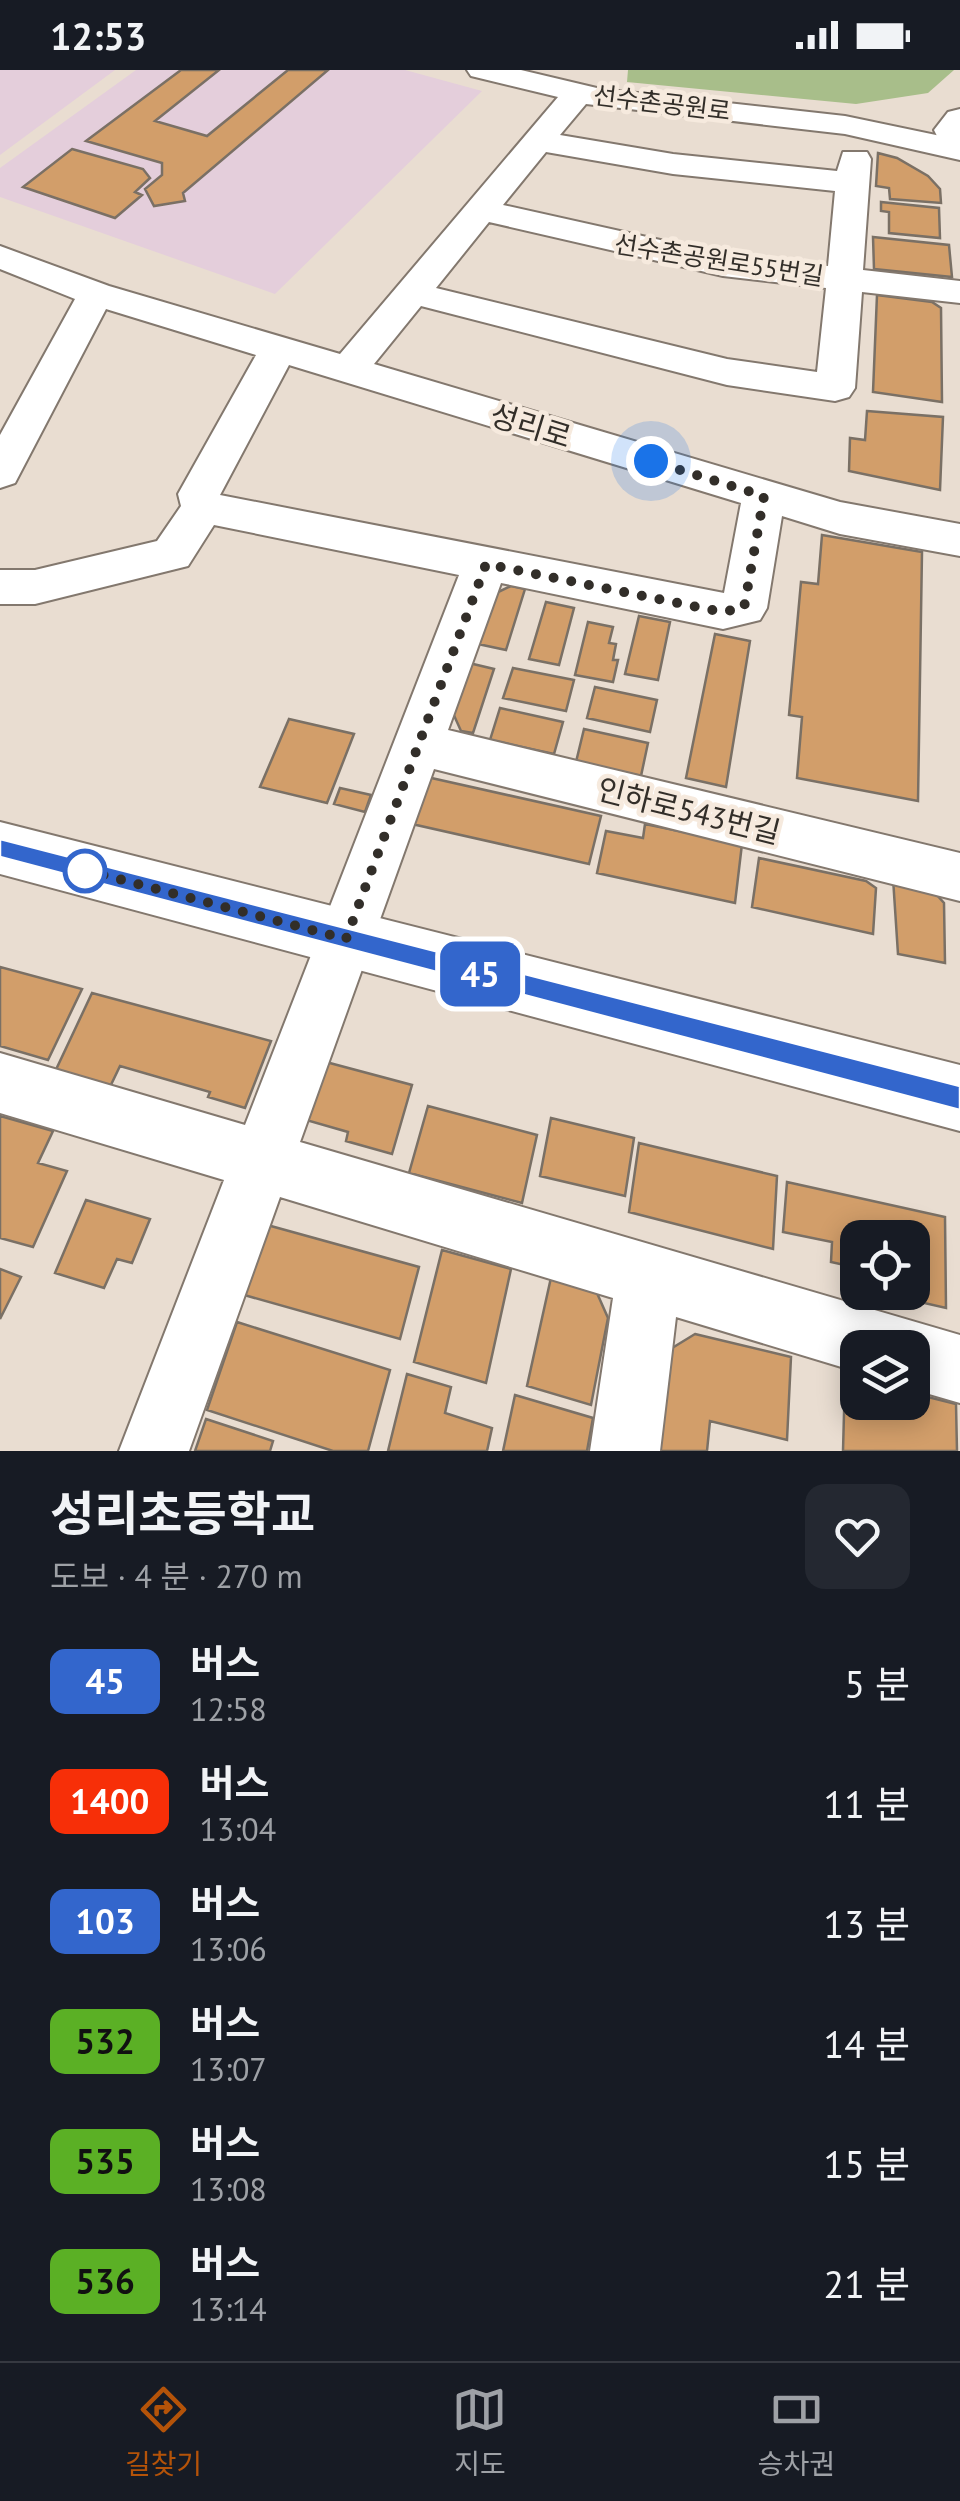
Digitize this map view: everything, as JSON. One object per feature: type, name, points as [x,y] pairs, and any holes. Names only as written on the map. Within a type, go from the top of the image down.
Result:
[{"type":"main road","points":[[960,118],[951,130],[960,149]]},
{"type":"main road","points":[[0,848],[960,1098]]},
{"type":"street","name":"선수촌공원로","points":[[482,70],[851,156],[960,149]]},
{"type":"street","points":[[348,370],[578,92]]},
{"type":"street","name":"선수촌공원로","points":[[851,156],[960,118]]},
{"type":"street","points":[[412,293],[727,372],[834,388],[851,156],[674,164],[538,141]]},
{"type":"street","name":"선수촌공원로55번길","points":[[480,210],[660,254],[960,292]]},
{"type":"street","name":"성리로","points":[[0,257],[96,294],[764,496],[840,518],[960,540]]},
{"type":"street","points":[[1,469],[96,294]]},
{"type":"street","points":[[203,506],[198,494],[278,349]]},
{"type":"street","points":[[203,506],[722,612],[744,608],[764,496]]},
{"type":"street","points":[[0,588],[36,587],[148,563],[172,554],[203,506]]},
{"type":"street","points":[[154,1451],[486,564]]},
{"type":"street","name":"인하로543번길","points":[[419,744],[960,877]]},
{"type":"street","points":[[0,1082],[840,1333]]},
{"type":"street","points":[[625,1451],[648,1276]]},
{"type":"street","points":[[930,1360],[960,1369]]},
{"type":"shaded area","points":[[0,70],[115,70],[0,155]]},
{"type":"shaded area","points":[[136,70],[405,70],[482,91],[275,294],[0,197],[0,168]]},
{"type":"green space","points":[[628,70],[954,70],[928,93],[856,104],[627,82]]},
{"type":"building","points":[[181,70],[219,70],[155,121],[207,136],[288,70],[328,70],[183,193],[185,201],[154,206],[145,189],[162,175],[162,163],[86,141]]},
{"type":"building","points":[[72,149],[143,169],[150,178],[135,192],[142,195],[115,218],[23,187]]},
{"type":"building","points":[[878,153],[897,158],[928,176],[940,189],[941,203],[890,199],[889,188],[876,186]]},
{"type":"building","points":[[881,202],[939,208],[940,238],[889,233],[889,212],[881,211]]},
{"type":"building","points":[[873,237],[949,245],[952,277],[874,269]]},
{"type":"building","points":[[877,295],[932,302],[941,308],[942,402],[873,392]]},
{"type":"building","points":[[867,411],[943,417],[940,490],[849,471],[850,438],[865,440]]},
{"type":"building","points":[[822,535],[922,552],[918,801],[797,778],[802,717],[789,715],[801,582],[818,584]]},
{"type":"building","points":[[511,586],[525,589],[506,650],[478,644],[494,594]]},
{"type":"building","points":[[546,602],[574,608],[559,665],[529,659]]},
{"type":"building","points":[[639,616],[670,622],[658,680],[625,674]]},
{"type":"building","points":[[588,622],[613,627],[609,643],[616,644],[613,660],[618,660],[613,682],[575,675]]},
{"type":"building","points":[[715,634],[750,641],[726,787],[686,778]]},
{"type":"building","points":[[469,663],[494,669],[473,733],[461,731],[452,711]]},
{"type":"building","points":[[513,668],[574,680],[566,711],[503,698]]},
{"type":"building","points":[[595,687],[657,700],[650,732],[587,718]]},
{"type":"building","points":[[500,708],[563,722],[554,754],[490,740]]},
{"type":"building","points":[[289,719],[354,734],[327,803],[260,787]]},
{"type":"building","points":[[584,729],[648,743],[641,776],[576,762]]},
{"type":"building","points":[[427,777],[601,816],[589,864],[412,824]]},
{"type":"building","points":[[340,788],[371,795],[365,812],[334,804]]},
{"type":"building","points":[[645,824],[742,844],[735,903],[597,873],[606,831],[643,838]]},
{"type":"building","points":[[759,858],[866,881],[876,888],[873,934],[752,907]]},
{"type":"building","points":[[893,878],[927,884],[944,903],[945,963],[898,954]]},
{"type":"building","points":[[0,967],[82,989],[48,1060],[0,1046]]},
{"type":"building","points":[[92,993],[271,1041],[245,1108],[208,1097],[210,1092],[120,1066],[108,1091],[53,1076]]},
{"type":"building","points":[[326,1062],[412,1085],[392,1154],[346,1141],[348,1132],[306,1120]]},
{"type":"building","points":[[428,1106],[537,1135],[522,1203],[409,1173]]},
{"type":"building","points":[[0,1116],[53,1131],[38,1163],[67,1171],[33,1247],[0,1238]]},
{"type":"building","points":[[551,1118],[634,1138],[625,1196],[540,1176]]},
{"type":"building","points":[[639,1143],[777,1176],[773,1249],[629,1212]]},
{"type":"building","points":[[787,1182],[945,1217],[946,1308],[930,1304],[930,1220],[840,1220],[840,1264],[831,1262],[832,1242],[783,1232]]},
{"type":"building","points":[[86,1200],[150,1219],[132,1263],[117,1259],[104,1288],[55,1273]]},
{"type":"building","points":[[260,1223],[419,1267],[400,1339],[237,1293]]},
{"type":"building","points":[[442,1250],[511,1269],[486,1383],[414,1362]]},
{"type":"building","points":[[0,1269],[21,1277],[0,1319]]},
{"type":"building","points":[[552,1273],[593,1284],[608,1318],[591,1405],[527,1386]]},
{"type":"building","points":[[237,1322],[390,1370],[368,1451],[333,1451],[207,1410]]},
{"type":"building","points":[[695,1334],[791,1357],[787,1440],[710,1421],[707,1451],[653,1451],[664,1353]]},
{"type":"building","points":[[407,1374],[451,1387],[445,1413],[492,1428],[487,1451],[388,1451]]},
{"type":"building","points":[[515,1395],[593,1418],[587,1451],[503,1451]]},
{"type":"building","points":[[930,1398],[956,1404],[957,1451],[843,1451],[844,1420],[930,1420]]},
{"type":"building","points":[[206,1419],[273,1441],[270,1451],[195,1451]]},
{"type":"bus line","name":"45","points":[[0,848],[960,1098]]},
{"type":"route","points":[[85,871],[77,868],[346,939],[486,564],[722,612],[744,608],[764,496],[651,461]]}]
